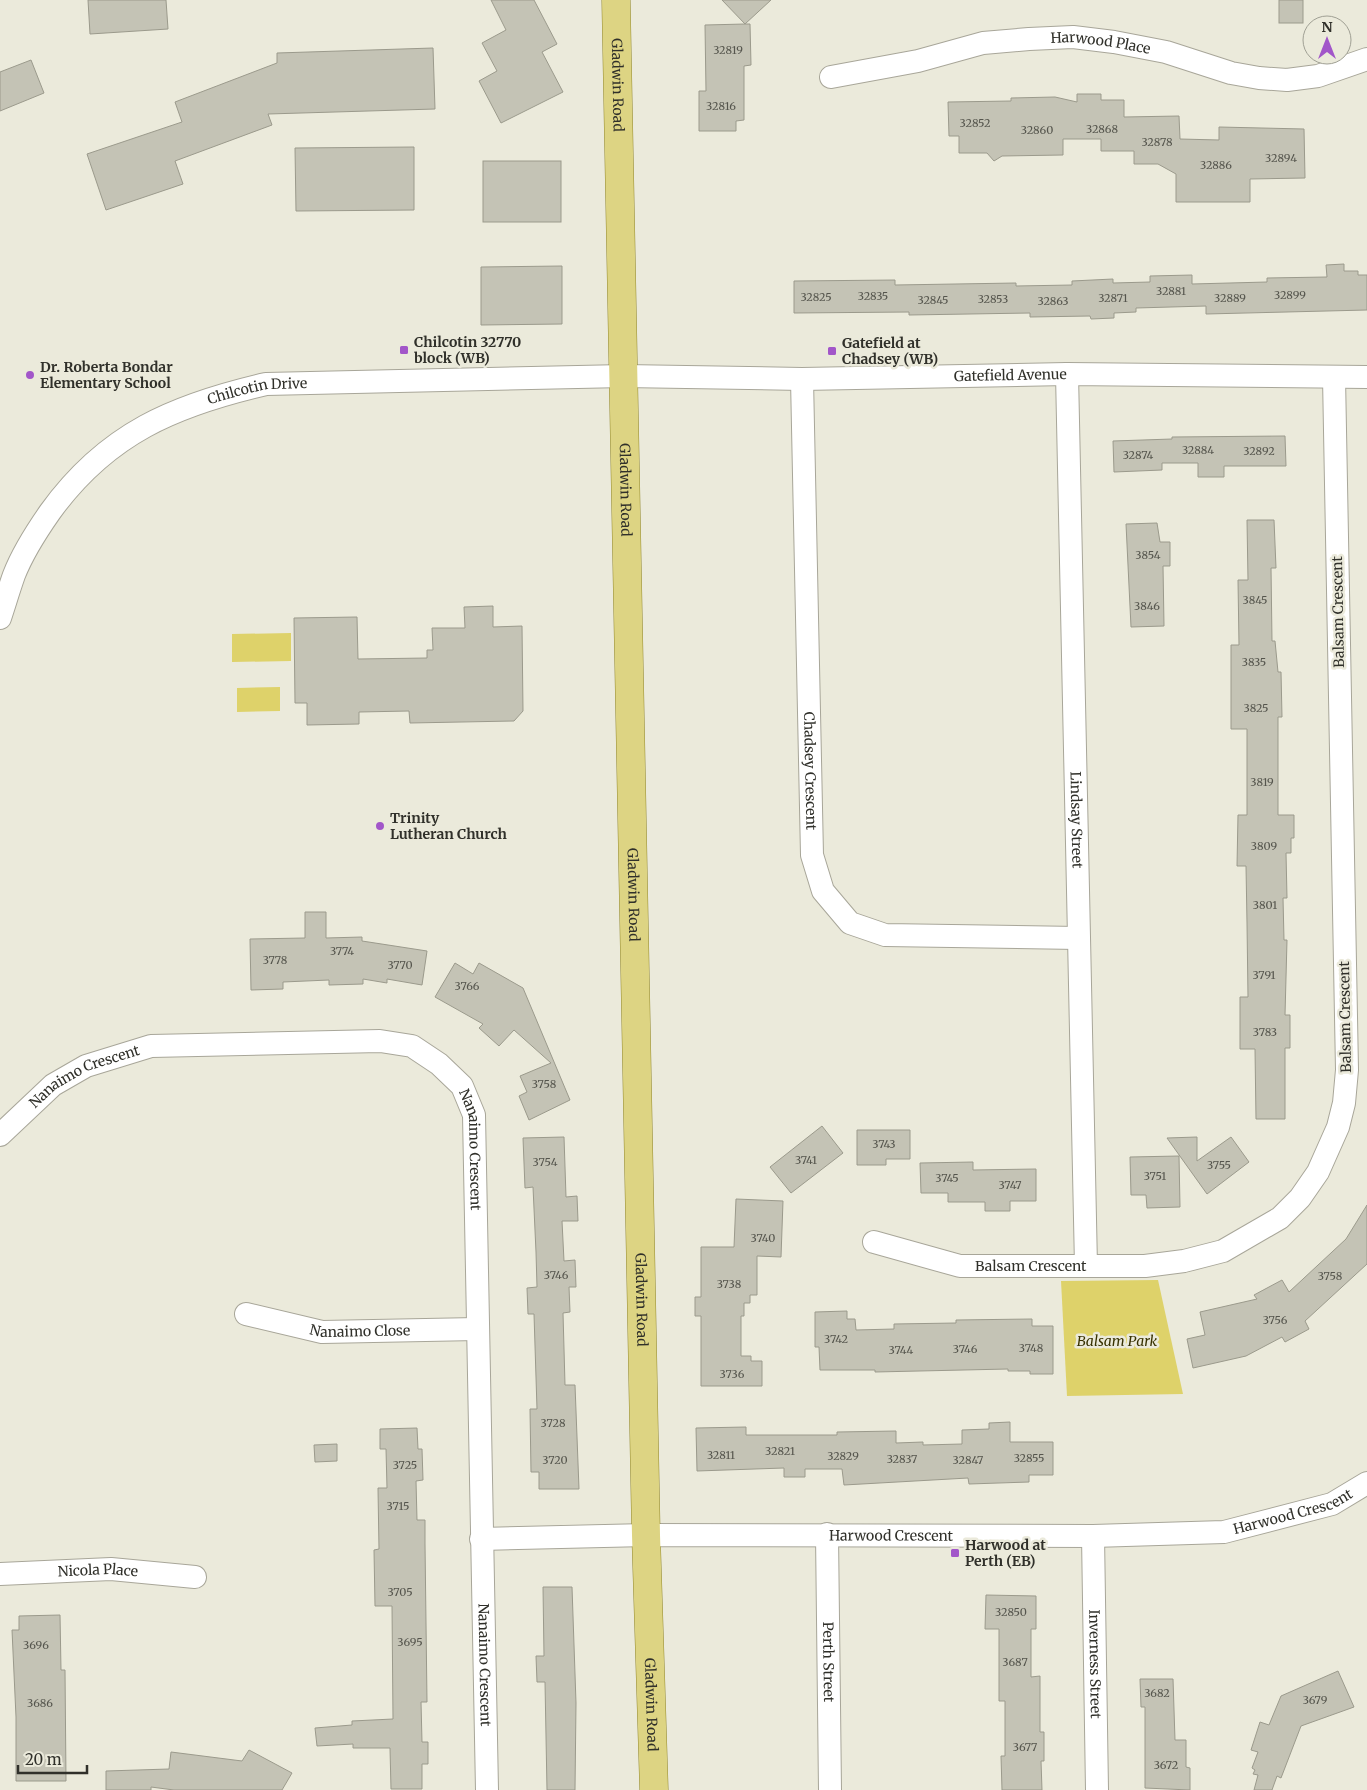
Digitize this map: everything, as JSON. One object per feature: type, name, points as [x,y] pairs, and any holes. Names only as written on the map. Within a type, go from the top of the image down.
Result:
[{"type":"main road","name":"Gladwin Road","points":[[616,0],[646,1535],[654,1790]]},
{"type":"street","name":"Harwood Place","points":[[831,77],[918,61],[983,44],[1029,38],[1073,37],[1114,42],[1166,52],[1231,73],[1268,79],[1287,80],[1318,76],[1367,59]]},
{"type":"street","name":"Gatefield Avenue","points":[[624,376],[802,378],[1067,374],[1367,377]]},
{"type":"street","name":"Lindsay Street","points":[[1067,374],[1086,1266]]},
{"type":"street","name":"Chilcotin Drive","points":[[0,618],[15,573],[33,536],[74,481],[101,455],[136,430],[177,410],[219,395],[266,384],[624,376]]},
{"type":"street","name":"Balsam Crescent","points":[[874,1242],[960,1266],[1145,1266],[1184,1261],[1223,1251],[1280,1218],[1300,1198],[1318,1172],[1338,1127],[1344,1103],[1346,1070],[1334,377]]},
{"type":"street","name":"Chadsey Crescent","points":[[802,378],[812,855],[823,891],[850,923],[885,935],[1078,938]]},
{"type":"street","name":"Nanaimo Crescent","points":[[0,1135],[53,1085],[86,1066],[151,1046],[380,1041],[412,1046],[439,1064],[462,1086],[474,1115],[487,1790]]},
{"type":"street","name":"Nanaimo Close","points":[[246,1314],[322,1332],[477,1329]]},
{"type":"street","name":"Harwood Crescent","points":[[646,1535],[1093,1536],[1224,1532],[1332,1504],[1367,1483]]},
{"type":"street","name":"Perth Street","points":[[827,1534],[830,1790]]},
{"type":"street","points":[[481,1539],[646,1535]]},
{"type":"street","name":"Inverness Street","points":[[1093,1536],[1097,1790]]},
{"type":"street","name":"Nicola Place","points":[[0,1574],[111,1569],[194,1577]]},
{"type":"green space","points":[[291,633],[291,661],[232,662],[232,634]]},
{"type":"green space","points":[[280,687],[280,711],[237,712],[237,688]]},
{"type":"green space","name":"Balsam Park","points":[[1158,1280],[1183,1394],[1067,1396],[1061,1281]]},
{"type":"building","points":[[88,0],[166,0],[168,29],[90,34]]},
{"type":"building","points":[[491,0],[534,0],[557,44],[542,52],[563,92],[501,123],[479,81],[497,71],[482,43],[506,30]]},
{"type":"building","points":[[722,0],[771,0],[745,24]]},
{"type":"building","points":[[1279,0],[1303,0],[1302,23],[1279,23]]},
{"type":"building","points":[[750,24],[751,65],[744,66],[744,120],[736,121],[736,131],[699,131],[699,91],[706,91],[705,25]]},
{"type":"building","points":[[433,48],[435,109],[268,114],[272,125],[175,161],[183,184],[106,210],[87,154],[182,122],[175,102],[277,63],[277,53]]},
{"type":"building","points":[[31,60],[44,93],[0,111],[0,72]]},
{"type":"building","points":[[1077,94],[1101,94],[1101,100],[1124,100],[1124,117],[1179,116],[1180,139],[1219,140],[1219,127],[1304,129],[1305,178],[1250,179],[1250,202],[1176,202],[1176,174],[1158,164],[1134,164],[1134,151],[1101,151],[1101,139],[1063,139],[1063,155],[1002,156],[994,161],[987,153],[959,153],[959,136],[949,136],[948,102],[1011,101],[1011,98],[1055,97],[1077,102]]},
{"type":"building","points":[[414,147],[414,210],[296,211],[295,148]]},
{"type":"building","points":[[483,161],[561,161],[561,222],[483,222]]},
{"type":"building","points":[[1344,264],[1344,271],[1358,271],[1358,275],[1367,275],[1367,310],[1206,314],[1206,306],[1136,308],[1136,312],[1114,313],[1114,318],[1091,319],[1090,316],[1030,317],[1030,313],[909,315],[909,312],[794,313],[794,281],[895,280],[895,285],[1016,283],[1016,286],[1072,285],[1072,281],[1113,279],[1113,283],[1150,282],[1150,276],[1192,275],[1192,284],[1267,282],[1267,278],[1327,277],[1326,265]]},
{"type":"building","points":[[562,266],[562,324],[481,325],[481,267]]},
{"type":"building","points":[[1285,436],[1286,466],[1224,466],[1224,477],[1198,477],[1198,463],[1162,463],[1162,470],[1114,472],[1113,441],[1172,439],[1172,437]]},
{"type":"building","points":[[1247,520],[1274,520],[1276,568],[1271,568],[1272,641],[1275,641],[1278,672],[1281,672],[1282,717],[1278,717],[1278,815],[1294,815],[1294,838],[1291,838],[1291,853],[1286,853],[1287,898],[1283,898],[1284,940],[1287,940],[1285,1015],[1290,1015],[1290,1048],[1285,1048],[1285,1119],[1256,1119],[1255,1049],[1240,1049],[1240,997],[1248,997],[1246,866],[1237,866],[1238,815],[1247,815],[1247,729],[1231,729],[1231,645],[1239,645],[1238,580],[1248,580]]},
{"type":"building","points":[[1157,523],[1160,542],[1170,542],[1170,566],[1163,566],[1164,626],[1131,627],[1126,524]]},
{"type":"building","points":[[493,606],[493,627],[522,626],[523,711],[514,721],[410,723],[409,711],[359,712],[359,724],[307,725],[307,703],[295,703],[294,618],[357,617],[358,659],[427,658],[427,650],[433,650],[432,628],[465,628],[464,607]]},
{"type":"building","points":[[305,912],[326,912],[326,938],[362,937],[362,941],[427,951],[422,985],[387,979],[387,983],[363,979],[363,984],[329,985],[329,980],[283,982],[283,989],[251,990],[250,939],[305,938]]},
{"type":"building","points":[[455,963],[473,974],[479,963],[523,988],[570,1100],[529,1120],[519,1096],[527,1092],[520,1076],[551,1063],[514,1030],[499,1046],[479,1028],[483,1024],[435,997]]},
{"type":"building","points":[[822,1126],[843,1153],[791,1193],[770,1167]]},
{"type":"building","points":[[857,1130],[910,1130],[910,1159],[886,1159],[886,1165],[857,1165]]},
{"type":"building","points":[[564,1137],[566,1197],[577,1196],[578,1221],[562,1221],[564,1261],[575,1260],[576,1287],[569,1287],[570,1312],[563,1313],[565,1385],[575,1385],[579,1489],[539,1489],[539,1472],[531,1472],[530,1409],[537,1409],[534,1314],[528,1314],[527,1288],[537,1287],[536,1252],[533,1187],[525,1188],[523,1138]]},
{"type":"building","points":[[1197,1137],[1197,1161],[1231,1137],[1249,1162],[1207,1194],[1167,1138]]},
{"type":"building","points":[[1179,1156],[1180,1207],[1147,1208],[1146,1195],[1131,1195],[1130,1157]]},
{"type":"building","points":[[973,1162],[973,1170],[1036,1169],[1036,1201],[1010,1201],[1010,1211],[985,1211],[985,1202],[948,1202],[948,1193],[921,1193],[920,1163]]},
{"type":"building","points":[[736,1199],[783,1201],[781,1257],[757,1256],[757,1295],[750,1295],[750,1303],[744,1303],[744,1316],[741,1316],[741,1356],[751,1356],[751,1361],[762,1361],[762,1386],[701,1386],[701,1316],[695,1316],[695,1297],[701,1297],[701,1247],[734,1247]]},
{"type":"building","points":[[1367,1205],[1367,1264],[1305,1321],[1309,1329],[1285,1342],[1282,1337],[1246,1356],[1193,1368],[1187,1339],[1205,1335],[1200,1312],[1257,1299],[1254,1295],[1282,1280],[1289,1292],[1346,1239]]},
{"type":"building","points":[[847,1311],[847,1319],[855,1319],[856,1330],[894,1329],[894,1324],[956,1323],[956,1320],[1032,1319],[1032,1326],[1053,1326],[1053,1374],[1030,1374],[1030,1371],[1008,1371],[1008,1369],[875,1372],[875,1370],[820,1370],[819,1347],[815,1347],[815,1312]]},
{"type":"building","points":[[1010,1422],[1010,1442],[1053,1442],[1053,1475],[1029,1475],[1029,1482],[969,1484],[968,1478],[844,1485],[842,1469],[805,1469],[805,1477],[784,1477],[784,1468],[697,1471],[696,1428],[746,1427],[746,1435],[837,1435],[837,1432],[896,1431],[896,1443],[923,1442],[923,1445],[962,1444],[962,1430],[989,1429],[989,1423]]},
{"type":"building","points":[[417,1428],[418,1449],[422,1449],[423,1480],[416,1481],[417,1520],[425,1520],[427,1702],[421,1702],[422,1742],[428,1742],[428,1764],[422,1764],[422,1789],[391,1789],[390,1748],[353,1748],[353,1744],[317,1746],[315,1728],[352,1725],[352,1721],[393,1719],[392,1606],[375,1606],[374,1550],[379,1549],[378,1488],[387,1488],[386,1449],[380,1449],[380,1429]]},
{"type":"building","points":[[337,1444],[337,1461],[315,1462],[314,1445]]},
{"type":"building","points":[[543,1587],[572,1587],[576,1703],[575,1790],[547,1790],[545,1682],[537,1682],[536,1656],[544,1656]]},
{"type":"building","points":[[986,1595],[1036,1596],[1036,1629],[1031,1629],[1031,1677],[1040,1676],[1040,1732],[1044,1732],[1044,1761],[1041,1761],[1042,1790],[1002,1790],[1001,1756],[1005,1756],[1005,1701],[999,1701],[999,1629],[985,1629]]},
{"type":"building","points":[[60,1615],[61,1670],[65,1670],[66,1781],[16,1781],[16,1717],[12,1630],[19,1630],[19,1616]]},
{"type":"building","points":[[1338,1671],[1354,1707],[1301,1726],[1281,1778],[1277,1776],[1272,1790],[1254,1790],[1258,1775],[1253,1774],[1255,1770],[1252,1768],[1258,1752],[1251,1750],[1260,1722],[1269,1725],[1281,1696]]},
{"type":"building","points":[[1140,1679],[1173,1679],[1175,1740],[1186,1740],[1186,1767],[1190,1768],[1190,1790],[1145,1788],[1145,1707],[1141,1707]]},
{"type":"building","points":[[249,1750],[292,1773],[282,1790],[174,1790],[151,1787],[151,1790],[106,1790],[106,1771],[169,1769],[171,1752],[242,1761]]},
{"type":"place","name":"Chilcotin 32770 block (WB)","points":[[404,350]]},
{"type":"place","name":"Gatefield at Chadsey (WB)","points":[[832,351]]},
{"type":"place","name":"Dr. Roberta Bondar Elementary School","points":[[30,375]]},
{"type":"place","name":"Trinity Lutheran Church","points":[[380,826]]},
{"type":"place","name":"Harwood at Perth (EB)","points":[[955,1553]]}]
